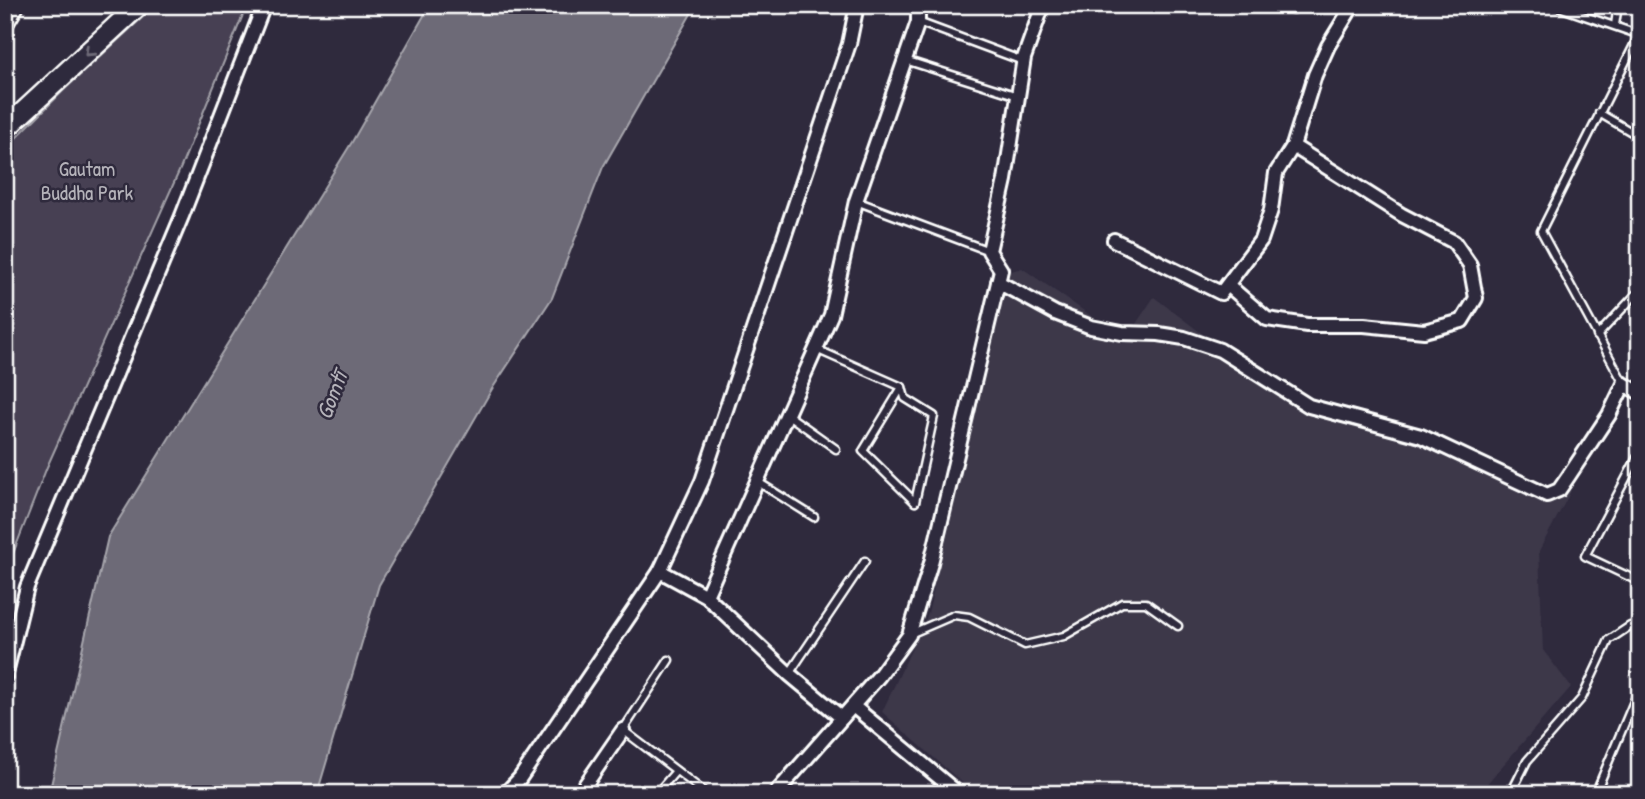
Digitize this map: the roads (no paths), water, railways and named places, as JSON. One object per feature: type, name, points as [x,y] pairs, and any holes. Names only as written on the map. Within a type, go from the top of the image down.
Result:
[{"type":"main road","points":[[5,20],[14,5]]},
{"type":"main road","points":[[5,129],[139,5]]},
{"type":"street","points":[[5,677],[27,587],[182,216],[264,5]]},
{"type":"street","points":[[505,794],[520,778],[660,571],[702,481],[849,44],[858,5]]},
{"type":"street","points":[[706,596],[831,315],[856,201],[918,22],[918,5]]},
{"type":"street","points":[[1114,240],[1221,293],[1229,286],[1261,240],[1271,210],[1276,173],[1293,146],[1315,75],[1328,46],[1353,5]]},
{"type":"street","points":[[775,794],[879,676],[909,635],[931,563],[1001,270],[989,251],[1005,180],[1023,61],[1039,6]]},
{"type":"street","points":[[1229,286],[1267,319],[1307,325],[1364,325],[1424,331],[1462,321],[1476,298],[1470,265],[1454,242],[1402,215],[1293,146]]},
{"type":"street","points":[[998,282],[1055,313],[1091,327],[1122,333],[1184,338],[1220,350],[1310,406],[1421,436],[1547,495],[1559,490],[1609,415],[1624,384],[1640,393]]},
{"type":"street","points":[[660,571],[706,596],[789,674],[842,718]]},
{"type":"street","points":[[853,706],[959,794]]},
{"type":"street","points":[[579,794],[623,730]]},
{"type":"lane","points":[[1553,5],[1639,34],[1541,231],[1624,384]]},
{"type":"lane","points":[[1615,25],[1618,5]]},
{"type":"lane","points":[[918,22],[1023,61]]},
{"type":"lane","points":[[905,60],[1018,96]]},
{"type":"lane","points":[[1599,113],[1640,137]]},
{"type":"lane","points":[[856,201],[989,251]]},
{"type":"lane","points":[[1597,336],[1640,290]]},
{"type":"lane","points":[[816,349],[902,387]]},
{"type":"lane","points":[[902,387],[905,398],[934,416],[915,502],[863,451],[902,387]]},
{"type":"lane","points":[[788,415],[836,449]]},
{"type":"lane","points":[[1640,452],[1585,556],[1640,582]]},
{"type":"lane","points":[[758,482],[814,517]]},
{"type":"lane","points":[[789,674],[865,561]]},
{"type":"lane","points":[[909,635],[954,615],[970,617],[1024,645],[1063,636],[1122,603],[1146,603],[1178,626]]},
{"type":"lane","points":[[1511,794],[1527,761],[1582,698],[1609,640],[1630,626],[1640,629]]},
{"type":"lane","points":[[669,660],[623,730],[707,794]]},
{"type":"lane","points":[[1595,794],[1640,687]]},
{"type":"lane","points":[[656,794],[676,771]]},
{"type":"water","name":"Gomtī","points":[[430,5],[696,5],[603,167],[552,298],[492,389],[379,585],[317,794],[49,794],[108,537],[352,142]]},
{"type":"park label","name":"Gautam Buddha Park","points":[[87,180]]}]
